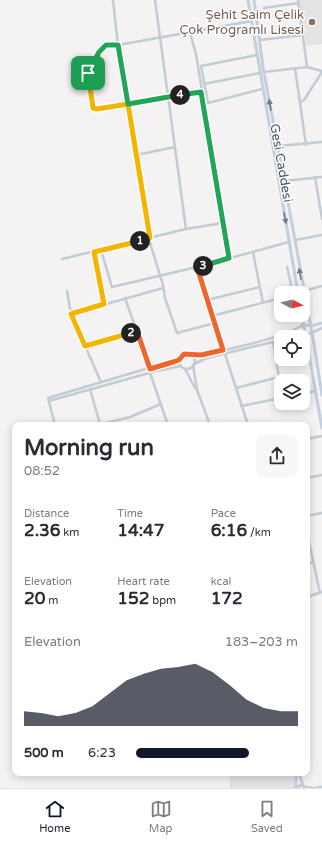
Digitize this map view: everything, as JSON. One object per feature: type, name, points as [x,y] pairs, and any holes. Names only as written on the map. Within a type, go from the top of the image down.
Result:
[{"type":"main road","name":"Gesi Caddesi","points":[[248,0],[297,286]]},
{"type":"main road","name":"Gesi Caddesi","points":[[254,0],[264,72],[303,286]]},
{"type":"main road","name":"Gesi Caddesi","points":[[310,321],[311,326]]},
{"type":"main road","points":[[303,322],[304,330]]},
{"type":"main road","points":[[303,326],[307,324],[311,326],[322,323]]},
{"type":"main road","points":[[311,326],[322,395]]},
{"type":"main road","points":[[312,332],[322,328]]},
{"type":"main road","points":[[310,365],[322,428]]},
{"type":"main road","points":[[310,596],[321,592]]},
{"type":"main road","points":[[296,776],[295,788],[313,788]]},
{"type":"main road","points":[[300,776],[305,787]]},
{"type":"main road","points":[[316,788],[322,787]]},
{"type":"street","points":[[112,0],[150,238],[177,333],[215,323]]},
{"type":"street","points":[[155,0],[186,229]]},
{"type":"street","points":[[264,8],[298,2],[308,66]]},
{"type":"street","points":[[201,92],[167,96],[97,109],[93,108],[88,73],[99,52],[106,45],[118,45],[252,21]]},
{"type":"street","points":[[190,33],[196,54],[229,258]]},
{"type":"street","points":[[260,40],[304,35]]},
{"type":"street","points":[[257,55],[201,66],[208,103],[262,89]]},
{"type":"street","points":[[264,72],[308,66],[322,72],[304,100],[300,102]]},
{"type":"street","points":[[295,68],[306,144]]},
{"type":"street","points":[[204,84],[260,73]]},
{"type":"street","points":[[278,146],[322,142]]},
{"type":"street","points":[[136,155],[175,147]]},
{"type":"street","points":[[284,182],[322,177]]},
{"type":"street","points":[[315,178],[322,219]]},
{"type":"street","points":[[62,259],[186,229],[223,223]]},
{"type":"street","points":[[294,240],[322,235]]},
{"type":"street","points":[[101,250],[112,288],[289,242]]},
{"type":"street","points":[[94,252],[104,304]]},
{"type":"street","points":[[253,252],[263,302]]},
{"type":"street","points":[[197,267],[223,350]]},
{"type":"street","points":[[287,267],[291,286]]},
{"type":"street","points":[[310,289],[322,286]]},
{"type":"street","points":[[208,300],[260,287]]},
{"type":"street","points":[[71,314],[163,288]]},
{"type":"street","points":[[67,291],[71,314],[101,382]]},
{"type":"street","points":[[125,298],[150,369]]},
{"type":"street","points":[[212,316],[274,300]]},
{"type":"street","points":[[54,422],[48,398],[179,360],[184,354],[191,355],[223,350],[294,331],[303,326]]},
{"type":"street","points":[[85,346],[137,331]]},
{"type":"street","points":[[185,369],[194,364],[225,354],[273,342],[278,374]]},
{"type":"street","points":[[225,354],[247,422]]},
{"type":"street","points":[[191,355],[200,398]]},
{"type":"street","points":[[179,360],[200,398],[209,422]]},
{"type":"street","points":[[316,363],[322,361]]},
{"type":"street","points":[[49,401],[181,366]]},
{"type":"street","points":[[150,373],[167,422]]},
{"type":"street","points":[[236,388],[274,378]]},
{"type":"street","points":[[90,389],[98,422]]},
{"type":"street","points":[[310,392],[315,391]]},
{"type":"street","points":[[241,406],[274,399]]},
{"type":"street","points":[[109,422],[161,404]]},
{"type":"street","points":[[310,438],[322,436]]},
{"type":"street","points":[[310,477],[322,475]]},
{"type":"street","points":[[310,515],[322,513]]},
{"type":"street","points":[[310,547],[321,592]]},
{"type":"shaded area","name":"Şehit Saim Çelik Çok Programlı Lisesi","points":[[299,0],[322,0],[322,44],[306,46]]},
{"type":"shaded area","points":[[230,776],[295,776],[294,788],[230,788]]},
{"type":"place","name":"Şehit Saim Çelik Çok Programlı Lisesi","points":[[312,22]]},
{"type":"route","points":[[88,73],[93,108],[97,109],[128,104],[150,238],[94,252],[104,304],[71,314],[85,346],[137,331],[150,369],[179,360],[184,354],[201,355],[223,350],[197,267],[229,258],[201,92],[167,96],[128,104],[118,45],[106,45],[99,52],[88,73]]}]
